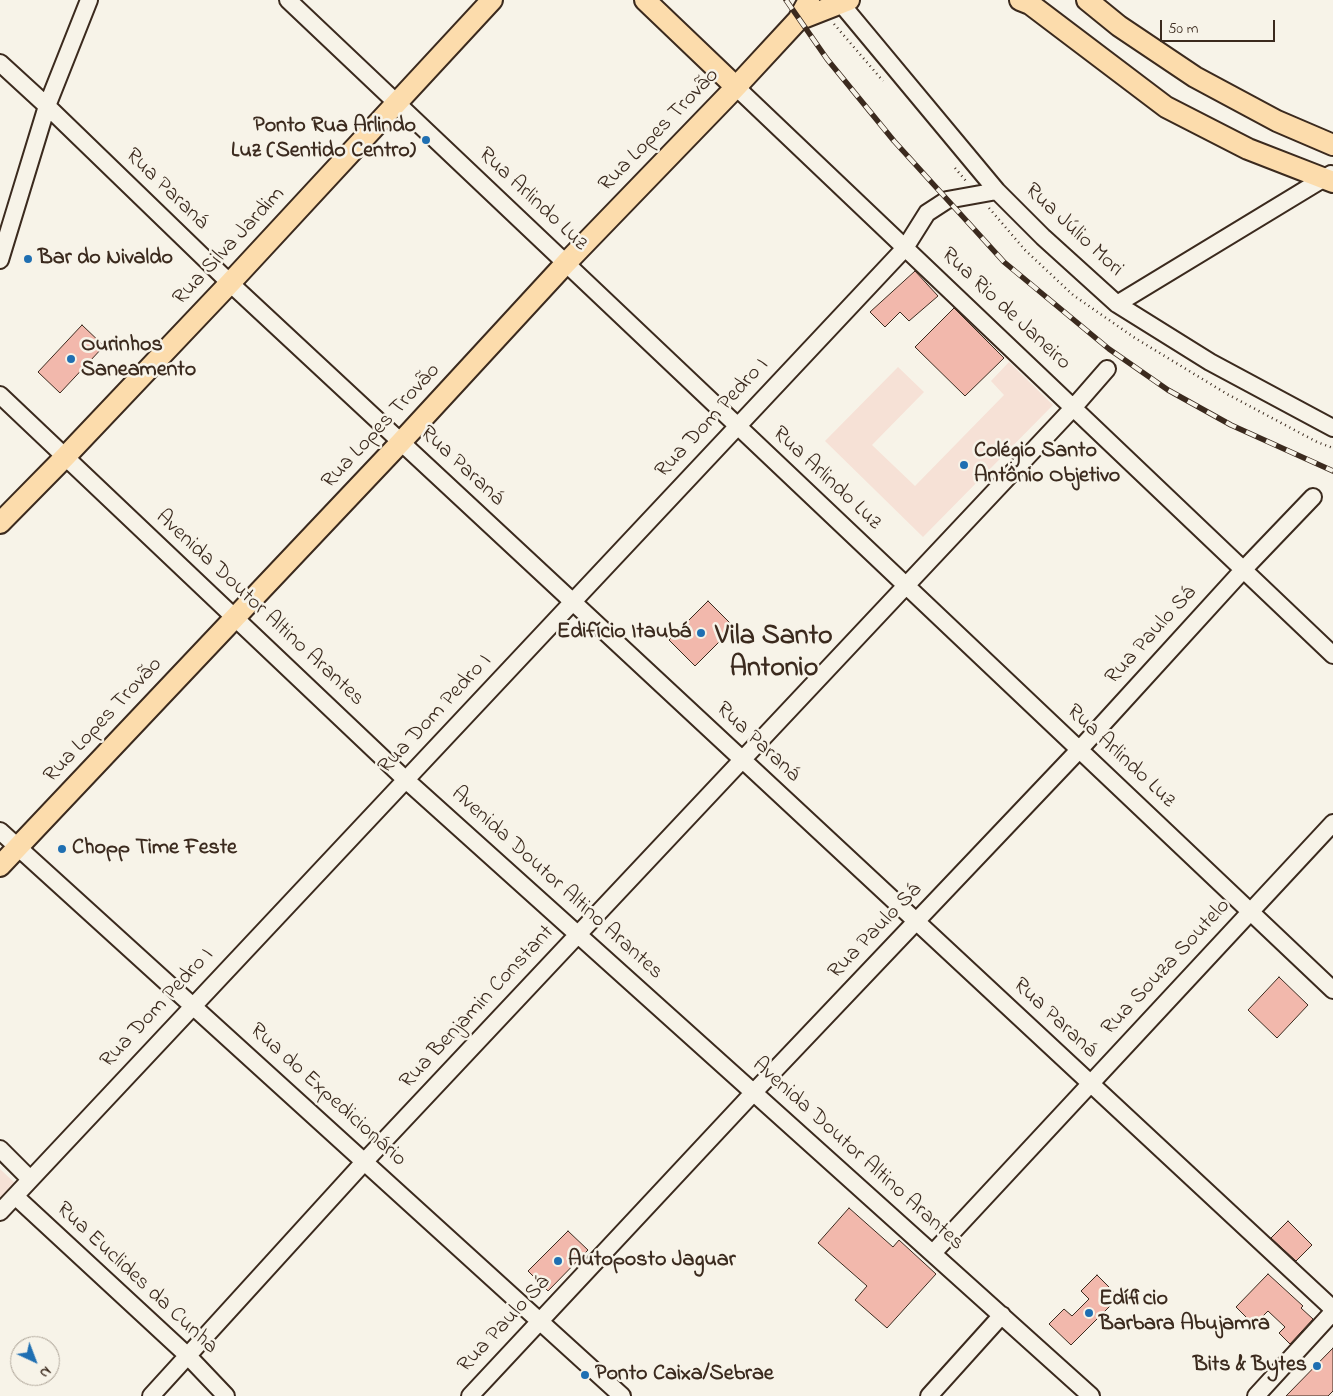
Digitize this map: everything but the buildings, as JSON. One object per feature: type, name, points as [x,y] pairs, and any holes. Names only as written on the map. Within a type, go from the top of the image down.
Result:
[{"type":"main road","name":"Rua Silva Jardim","points":[[0,522],[65,457],[230,283],[492,0]]},
{"type":"main road","name":"Rua Rio de Janeiro","points":[[645,0],[736,87]]},
{"type":"main road","points":[[798,20],[809,0]]},
{"type":"main road","points":[[1020,0],[1030,4],[1166,107],[1248,149],[1330,178]]},
{"type":"main road","points":[[1087,0],[1119,26],[1195,78],[1277,121],[1333,145]]},
{"type":"main road","points":[[798,20],[842,1]]},
{"type":"main road","name":"Rua Lopes Trovão","points":[[0,866],[401,442],[566,263],[798,20]]},
{"type":"street","name":"Rua Arlindo Luz","points":[[288,0],[1333,990]]},
{"type":"street","name":"Rua Júlio Mori","points":[[842,1],[997,191],[1043,237],[1117,304],[1210,362],[1333,428]]},
{"type":"street","points":[[0,260],[47,106],[90,2]]},
{"type":"street","name":"Rua Paraná","points":[[0,64],[47,106],[230,283],[1333,1310]]},
{"type":"street","name":"Rua Rio de Janeiro","points":[[736,87],[1333,655]]},
{"type":"street","points":[[1117,304],[1330,178]]},
{"type":"street","name":"Rua Dom Pedro I","points":[[0,1212],[904,248],[927,213],[947,200],[997,191]]},
{"type":"street","name":"Rua Benjamin Constant","points":[[151,1396],[365,1161],[1073,408],[1107,369]]},
{"type":"street","name":"Avenida Doutor Altino Arantes","points":[[0,395],[406,780],[1092,1396]]},
{"type":"street","name":"Rua Paulo Sá","points":[[470,1396],[754,1092],[1080,750],[1244,569],[1313,497]]},
{"type":"street","name":"Rua Souza Soutelo","points":[[933,1253],[1333,823]]},
{"type":"street","name":"Rua do Expedicionário","points":[[0,831],[622,1396]]},
{"type":"street","points":[[0,1149],[30,1179]]},
{"type":"street","name":"Rua Euclides da Cunha","points":[[15,1196],[188,1356],[226,1396]]},
{"type":"street","points":[[1256,1396],[1333,1310]]},
{"type":"street","points":[[929,1396],[1002,1316]]},
{"type":"shaded area","name":"Colégio Santo Antônio Objetivo","points":[[1009,362],[1053,405],[923,537],[825,441],[898,367],[924,392],[872,445],[915,486],[1004,395],[991,381]]},
{"type":"shaded area","points":[[0,1169],[17,1185],[0,1203]]},
{"type":"railway","points":[[786,0],[827,59],[894,141],[1004,262],[1109,349],[1168,390],[1231,425],[1333,471]]},
{"type":"place","name":"Ponto Rua Arlindo Luz (Sentido Centro)","points":[[426,140]]},
{"type":"place","name":"Bar do Nivaldo","points":[[28,259]]},
{"type":"place","name":"Ourinhos Saneamento","points":[[71,359]]},
{"type":"place","name":"Colégio Santo Antônio Objetivo","points":[[964,465]]},
{"type":"place","name":"Edifício Itaubá","points":[[701,633]]},
{"type":"place","name":"Chopp Time Feste","points":[[62,849]]},
{"type":"place","name":"Autoposto Jaguar","points":[[558,1261]]},
{"type":"place","name":"Edíficio Barbara Abujamra","points":[[1089,1313]]},
{"type":"place","name":"Bits & Bytes","points":[[1317,1366]]},
{"type":"place","name":"Ponto Caixa/Sebrae","points":[[585,1375]]},
{"type":"district","name":"Vila Santo Antonio","points":[[774,654]]}]
